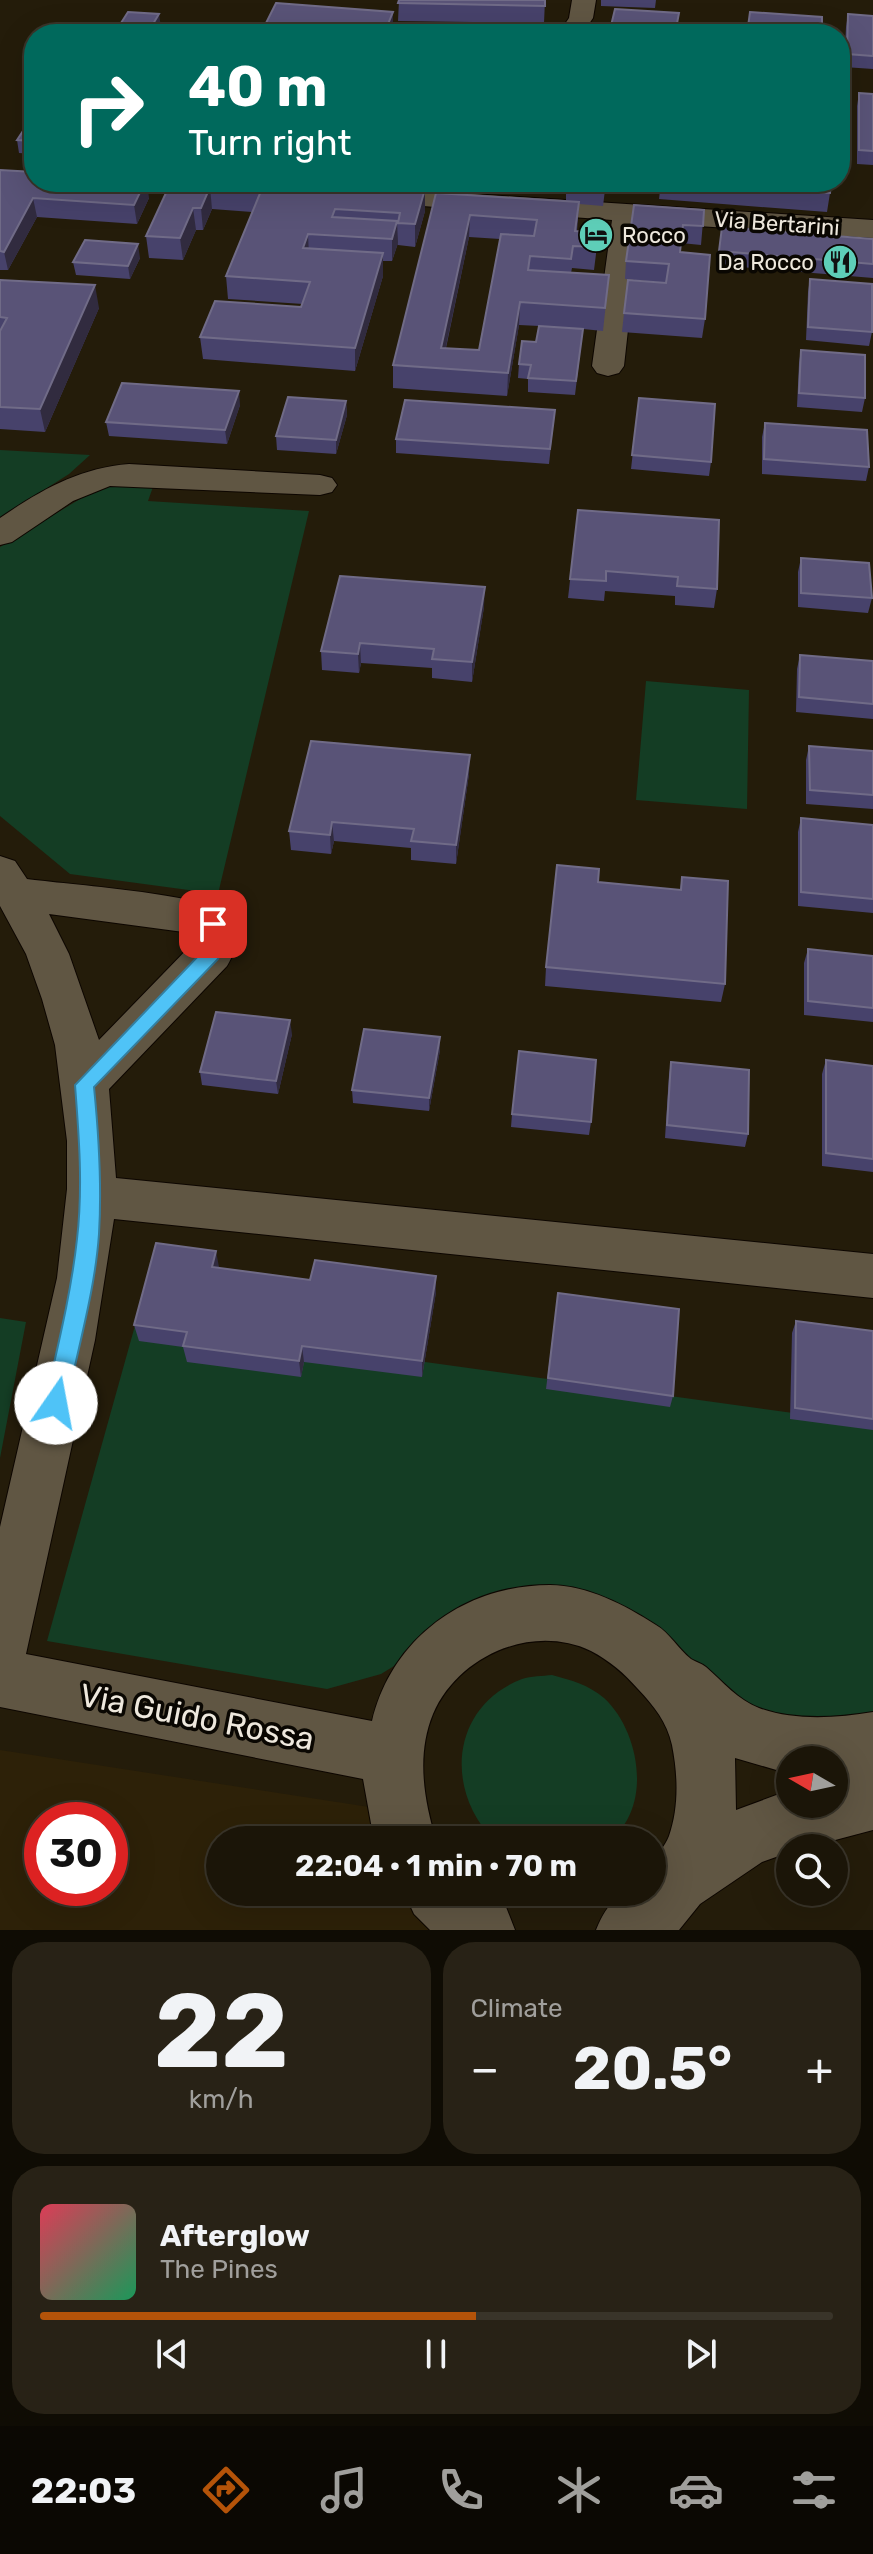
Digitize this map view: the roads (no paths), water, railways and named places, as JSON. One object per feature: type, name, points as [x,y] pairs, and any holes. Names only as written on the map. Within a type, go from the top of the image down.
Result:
[{"type":"street","points":[[577,24],[584,0]]},
{"type":"street","name":"Via Bertarini","points":[[330,193],[508,193],[627,212],[873,229]]},
{"type":"street","points":[[608,366],[627,212]]},
{"type":"street","points":[[0,534],[74,486],[108,475],[320,485]]},
{"type":"street","points":[[8,883],[195,917],[213,924],[218,931],[219,938],[212,954],[84,1085]]},
{"type":"street","points":[[0,1646],[82,1280],[91,1154],[75,1036],[55,974],[8,883]]},
{"type":"street","points":[[90,1196],[873,1276]]},
{"type":"street","points":[[402,1826],[393,1784],[393,1755],[407,1702],[437,1658],[477,1627],[501,1618],[551,1612],[600,1623],[645,1650],[726,1724],[750,1735],[810,1746],[873,1742]]},
{"type":"street","points":[[630,1929],[658,1907],[680,1881],[695,1852],[704,1821],[707,1788],[705,1755],[682,1695],[664,1669]]},
{"type":"street","name":"Via Guido Rossa","points":[[0,1678],[393,1755]]},
{"type":"street","points":[[680,1881],[740,1840],[772,1826],[873,1799]]},
{"type":"street","points":[[451,1906],[483,1930]]},
{"type":"place","name":"Rocco","points":[[596,235]]},
{"type":"place","name":"Da Rocco","points":[[840,262]]}]
